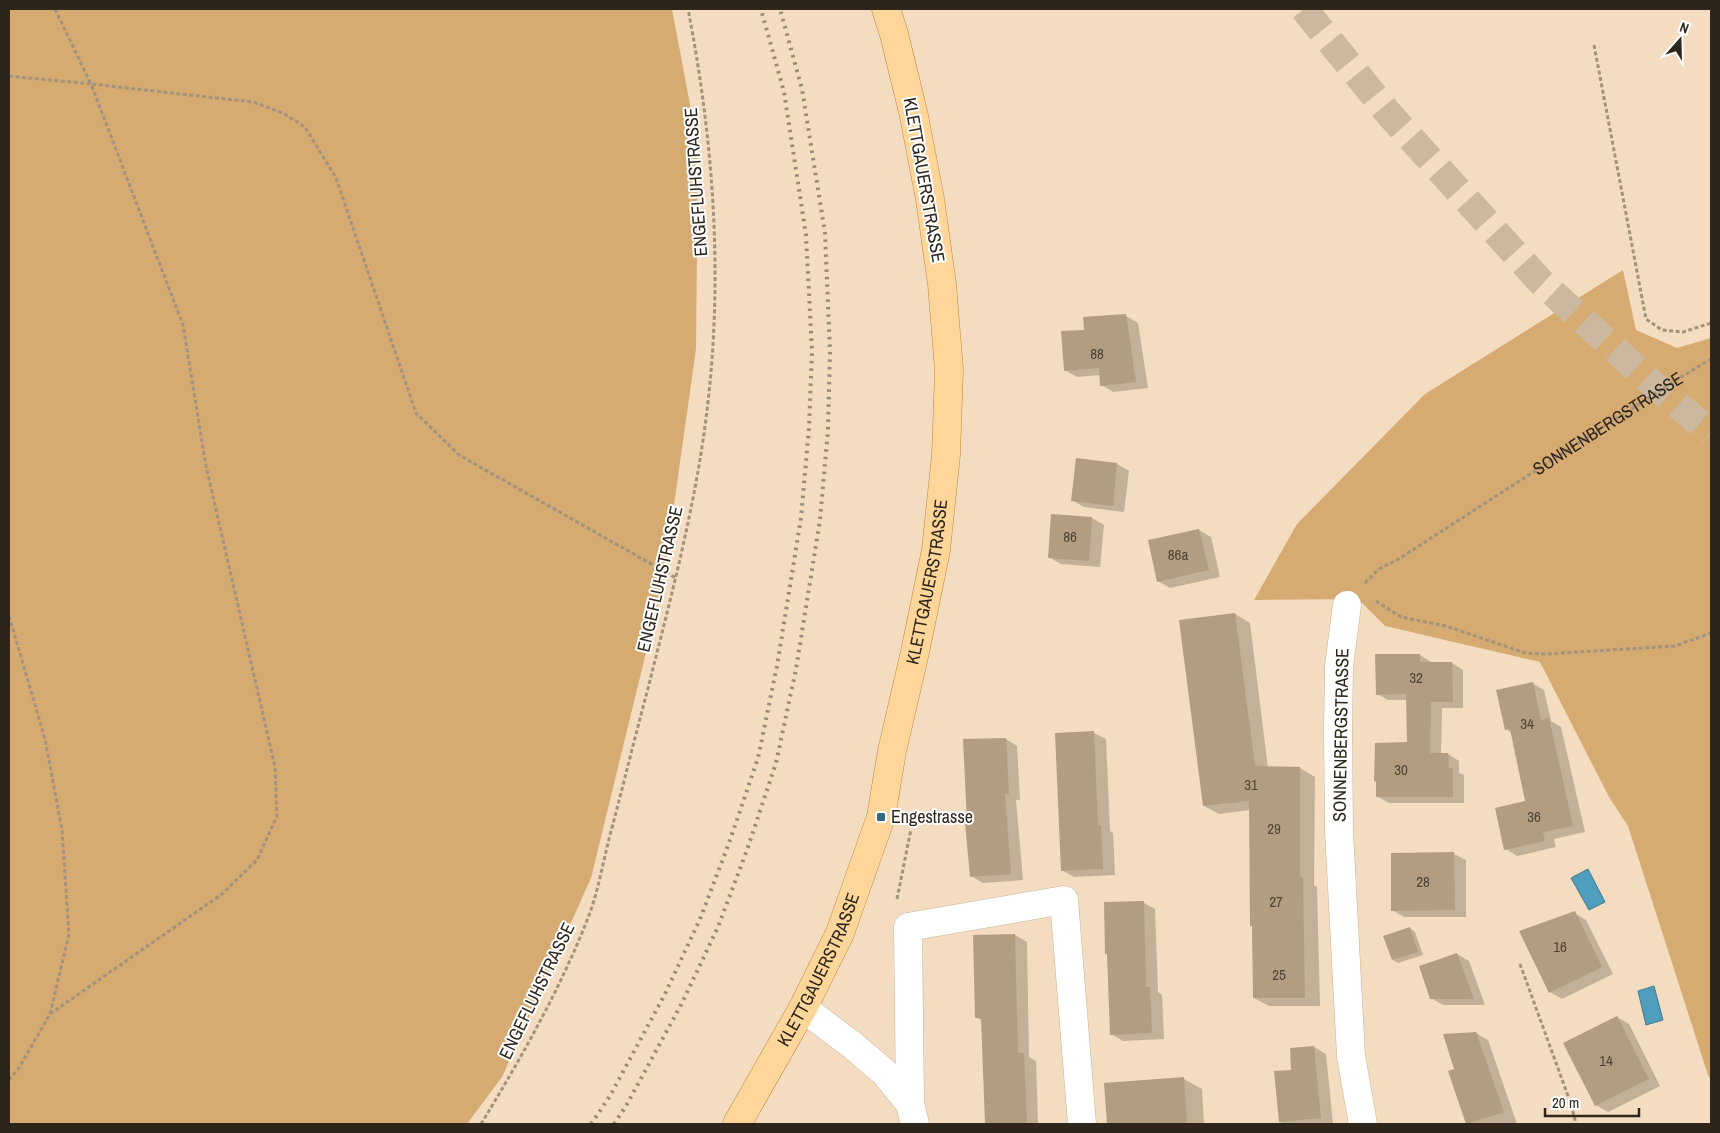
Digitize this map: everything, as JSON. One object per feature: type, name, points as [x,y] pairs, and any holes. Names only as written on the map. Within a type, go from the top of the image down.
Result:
[{"type":"main road","name":"KLETTGAUERSTRASSE","points":[[737,1124],[803,1008],[840,932],[881,817],[892,751],[936,550],[946,455],[949,370],[941,274],[930,199],[914,116],[886,9]]},
{"type":"street","name":"SONNENBERGSTRASSE","points":[[1353,597],[1339,666],[1339,832],[1350,1056],[1363,1124]]},
{"type":"street","points":[[913,1114],[908,927],[1064,900],[1082,1124]]},
{"type":"street","points":[[803,1008],[851,1044],[885,1074],[913,1114]]},
{"type":"path","points":[[50,1014],[222,894],[257,860],[277,816],[275,768],[206,466],[183,325],[91,84],[55,9]]},
{"type":"path","name":"ENGEFLUHSTRASSE","points":[[481,1124],[508,1079],[560,982],[587,921],[676,578],[698,468],[708,402],[714,323],[715,241],[712,172],[705,103],[688,9]]},
{"type":"path","points":[[1594,45],[1646,319],[1662,330],[1683,332],[1711,323]]},
{"type":"path","points":[[9,76],[252,102],[282,113],[305,127],[336,178],[416,413],[459,456],[676,578]]},
{"type":"path","name":"SONNENBERGSTRASSE","points":[[1353,597],[1379,569],[1397,560],[1711,359]]},
{"type":"path","points":[[1353,597],[1401,617],[1446,626],[1525,653],[1675,646],[1711,633]]},
{"type":"path","points":[[9,616],[45,740],[62,830],[69,934],[50,1014],[19,1068],[9,1080]]},
{"type":"path","points":[[1520,964],[1576,1124]]},
{"type":"shaded area","points":[[9,9],[672,9],[698,147],[696,349],[663,583],[591,878],[502,1077],[467,1124],[9,1124]]},
{"type":"shaded area","points":[[1623,270],[1636,330],[1677,348],[1711,338],[1711,1080],[1628,826],[1609,797],[1540,662],[1385,626],[1358,599],[1254,600],[1297,524],[1425,394]]},
{"type":"water","points":[[1588,869],[1605,902],[1589,910],[1571,878]]},
{"type":"water","points":[[1654,986],[1663,1020],[1646,1025],[1638,991]]},
{"type":"building","points":[[1126,314],[1136,382],[1100,386],[1099,368],[1064,371],[1061,331],[1084,330],[1083,317]]},
{"type":"building","points":[[1076,458],[1117,463],[1113,506],[1071,501]]},
{"type":"building","points":[[1051,514],[1092,517],[1089,561],[1048,558]]},
{"type":"building","points":[[1199,529],[1209,570],[1157,582],[1148,540]]},
{"type":"building","points":[[1235,613],[1255,766],[1300,767],[1300,877],[1303,877],[1305,998],[1253,998],[1252,926],[1250,926],[1249,801],[1203,806],[1179,620]]},
{"type":"building","points":[[1375,654],[1420,654],[1420,662],[1452,662],[1453,702],[1431,702],[1430,753],[1448,753],[1449,768],[1453,768],[1453,797],[1376,797],[1376,782],[1374,781],[1375,743],[1407,742],[1406,694],[1376,695]]},
{"type":"building","points":[[1533,682],[1541,720],[1549,718],[1573,826],[1543,832],[1545,841],[1504,850],[1495,808],[1525,801],[1510,729],[1505,730],[1496,690]]},
{"type":"building","points":[[1094,731],[1098,825],[1101,825],[1103,869],[1061,871],[1055,733]]},
{"type":"building","points":[[1006,738],[1009,794],[1005,794],[1011,874],[970,877],[965,823],[967,823],[963,739]]},
{"type":"building","points":[[1454,852],[1455,910],[1391,911],[1391,853]]},
{"type":"building","points":[[1144,901],[1146,987],[1150,987],[1152,1033],[1110,1035],[1104,902]]},
{"type":"building","points":[[1575,911],[1602,967],[1549,993],[1519,931]]},
{"type":"building","points":[[1410,927],[1418,952],[1392,960],[1383,936]]},
{"type":"building","points":[[1015,934],[1018,1053],[1024,1053],[1027,1124],[985,1124],[981,1018],[975,1018],[973,935]]},
{"type":"building","points":[[1457,953],[1474,999],[1430,999],[1419,966]]},
{"type":"building","points":[[1617,1016],[1649,1079],[1595,1106],[1563,1043]]},
{"type":"building","points":[[1476,1032],[1504,1112],[1466,1124],[1448,1071],[1454,1069],[1443,1034]]},
{"type":"building","points":[[1314,1046],[1321,1118],[1279,1122],[1274,1071],[1291,1070],[1290,1048]]},
{"type":"building","points":[[1184,1077],[1187,1124],[1107,1124],[1104,1083]]},
{"type":"tunnel","points":[[1304,9],[1389,114],[1540,281],[1654,385],[1711,433]]},
{"type":"railway","points":[[591,1124],[610,1096],[665,994],[700,919],[729,843],[758,758],[777,666],[801,518],[809,428],[812,351],[806,235],[784,92],[761,9]]},
{"type":"railway","points":[[614,1124],[626,1106],[682,1003],[718,927],[747,850],[776,763],[796,669],[820,520],[828,430],[830,351],[825,233],[802,89],[780,9]]},
{"type":"place","name":"Engestrasse","points":[[881,817]]}]
